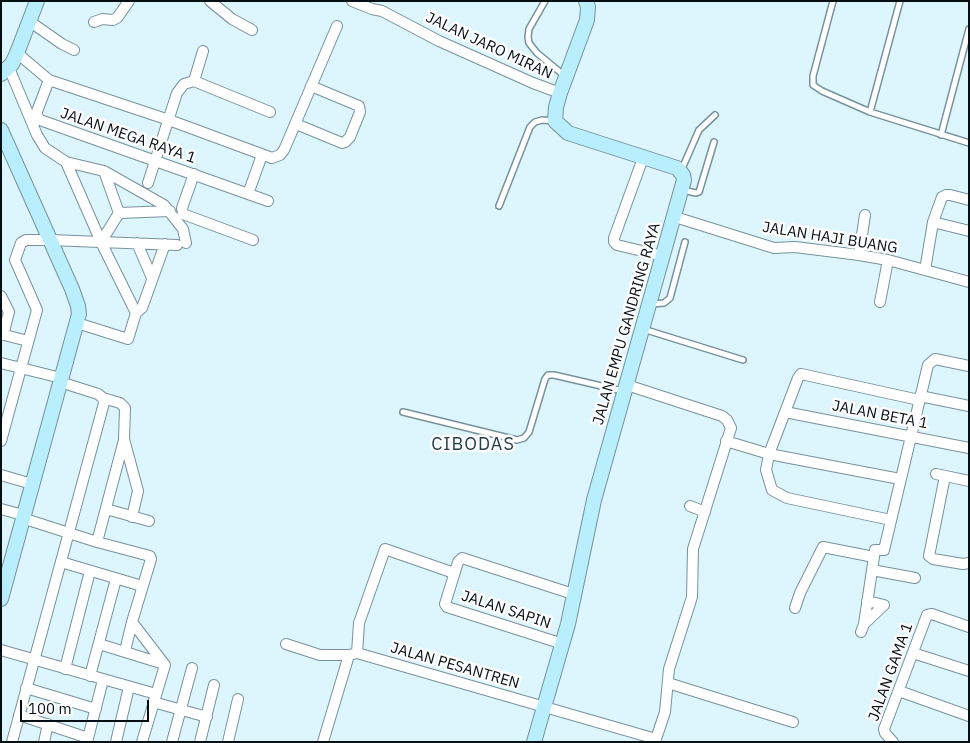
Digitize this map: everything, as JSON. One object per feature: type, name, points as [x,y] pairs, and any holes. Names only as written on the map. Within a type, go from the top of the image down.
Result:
[{"type":"street","points":[[1,441],[22,368],[36,309],[15,262],[20,243],[23,241],[50,240],[182,244],[183,229],[164,205],[104,171],[66,162],[51,152],[41,141],[5,71],[17,53],[37,1]]},
{"type":"street","points":[[94,22],[102,19],[112,20],[117,18],[130,1]]},
{"type":"street","points":[[210,1],[232,19],[252,30]]},
{"type":"street","name":"JALAN JARO MIRAN","points":[[352,1],[374,5],[439,41],[560,93]]},
{"type":"street","points":[[586,1],[588,7],[587,20],[560,93],[555,121],[568,133],[673,166],[681,171]]},
{"type":"street","points":[[30,21],[62,44],[74,50]]},
{"type":"street","points":[[17,53],[49,80],[169,120],[272,158],[280,155],[284,150],[337,26]]},
{"type":"street","points":[[194,81],[203,52]]},
{"type":"street","name":"JALAN MEGA RAYA 1","points":[[49,80],[36,114],[40,120],[268,201]]},
{"type":"street","points":[[148,183],[180,88],[184,84],[194,81],[270,112]]},
{"type":"street","points":[[296,124],[342,143],[350,137],[360,112],[359,106],[311,86]]},
{"type":"street","points":[[1,130],[76,298],[79,314],[32,484],[25,518],[1,599]]},
{"type":"street","points":[[248,194],[262,155]]},
{"type":"street","points":[[643,158],[614,242],[617,245],[663,256]]},
{"type":"street","points":[[66,162],[101,242],[136,313]]},
{"type":"street","points":[[104,171],[119,213]]},
{"type":"street","name":"JALAN EMPU GANDRING RAYA","points":[[534,742],[563,644],[594,500],[682,190],[684,180],[681,171]]},
{"type":"street","points":[[194,174],[182,208],[183,214],[253,240]]},
{"type":"street","points":[[924,270],[933,222],[939,203],[946,195],[969,200]]},
{"type":"street","points":[[119,213],[170,211]]},
{"type":"street","points":[[101,242],[119,213]]},
{"type":"street","points":[[860,255],[865,215]]},
{"type":"street","name":"JALAN HAJI BUANG","points":[[675,217],[774,248],[795,247],[860,255],[888,260],[969,282]]},
{"type":"street","points":[[933,222],[969,231]]},
{"type":"street","points":[[137,243],[152,278]]},
{"type":"street","points":[[77,323],[128,339],[136,313],[142,308],[165,244]]},
{"type":"street","points":[[880,302],[888,260]]},
{"type":"street","points":[[1,296],[8,312],[2,335],[28,341]]},
{"type":"street","points":[[867,601],[884,605],[862,628],[876,549],[884,550],[928,364],[932,360],[938,360],[969,366]]},
{"type":"street","points":[[1,363],[60,380],[120,403],[125,408],[124,440],[97,542]]},
{"type":"street","points":[[891,520],[787,498],[772,490],[766,470],[769,454],[798,377],[804,374],[969,406]]},
{"type":"street","points":[[626,388],[722,416],[727,420],[730,428],[694,550],[692,597],[669,669],[666,712],[655,741]]},
{"type":"street","points":[[12,742],[104,403],[103,398]]},
{"type":"street","name":"JALAN BETA 1","points":[[785,412],[969,448]]},
{"type":"street","points":[[124,440],[138,491],[132,517]]},
{"type":"street","points":[[726,440],[769,454],[900,479]]},
{"type":"street","points":[[1,475],[32,484]]},
{"type":"street","points":[[969,481],[940,475],[929,557],[963,564],[969,563]]},
{"type":"street","points":[[690,506],[705,512]]},
{"type":"street","points":[[1,509],[68,533],[151,557],[124,651]]},
{"type":"street","points":[[106,509],[149,522]]},
{"type":"street","points":[[795,608],[800,593],[823,547],[874,557]]},
{"type":"street","points":[[323,742],[353,654],[359,623],[385,549],[454,573],[458,560],[464,558],[573,594]]},
{"type":"street","points":[[61,562],[142,586]]},
{"type":"street","points":[[872,570],[915,578]]},
{"type":"street","points":[[65,669],[90,571]]},
{"type":"street","name":"JALAN SAPIN","points":[[454,573],[445,605],[447,607],[563,644]]},
{"type":"street","points":[[90,676],[116,579]]},
{"type":"street","name":"JALAN GAMA 1","points":[[893,742],[884,729],[926,617],[932,614],[969,627]]},
{"type":"street","points":[[132,622],[165,665]]},
{"type":"street","points":[[99,644],[165,665]]},
{"type":"street","name":"JALAN PESANTREN","points":[[286,644],[320,655],[353,654],[655,741]]},
{"type":"street","points":[[1,650],[129,687],[181,710],[207,718]]},
{"type":"street","points":[[913,653],[969,671]]},
{"type":"street","points":[[142,742],[165,665]]},
{"type":"street","points":[[172,742],[192,668]]},
{"type":"street","points":[[19,715],[48,724],[87,740],[103,680]]},
{"type":"street","points":[[668,683],[793,722]]},
{"type":"street","points":[[200,742],[214,685]]},
{"type":"street","points":[[116,742],[129,687]]},
{"type":"street","points":[[26,688],[96,709]]},
{"type":"street","points":[[899,691],[969,716]]},
{"type":"street","points":[[228,742],[238,699]]},
{"type":"street","points":[[44,742],[48,724]]},
{"type":"lane","points":[[546,1],[530,30],[529,43],[537,53],[566,77]]},
{"type":"lane","points":[[833,1],[813,76],[813,85],[822,91],[870,112],[969,143]]},
{"type":"lane","points":[[870,112],[900,1]]},
{"type":"lane","points":[[941,135],[969,29]]},
{"type":"lane","points":[[681,171],[699,130],[715,115]]},
{"type":"lane","points":[[499,206],[530,127],[535,122],[542,120],[555,121]]},
{"type":"lane","points":[[682,190],[696,194],[698,192],[714,142]]},
{"type":"lane","points":[[650,304],[664,303],[670,298],[685,242]]},
{"type":"lane","points":[[642,329],[743,360]]},
{"type":"lane","points":[[403,412],[517,440],[524,438],[529,432],[545,379],[548,375],[554,374],[626,388]]},
{"type":"district","name":"CIBODAS","points":[[473,445]]}]
